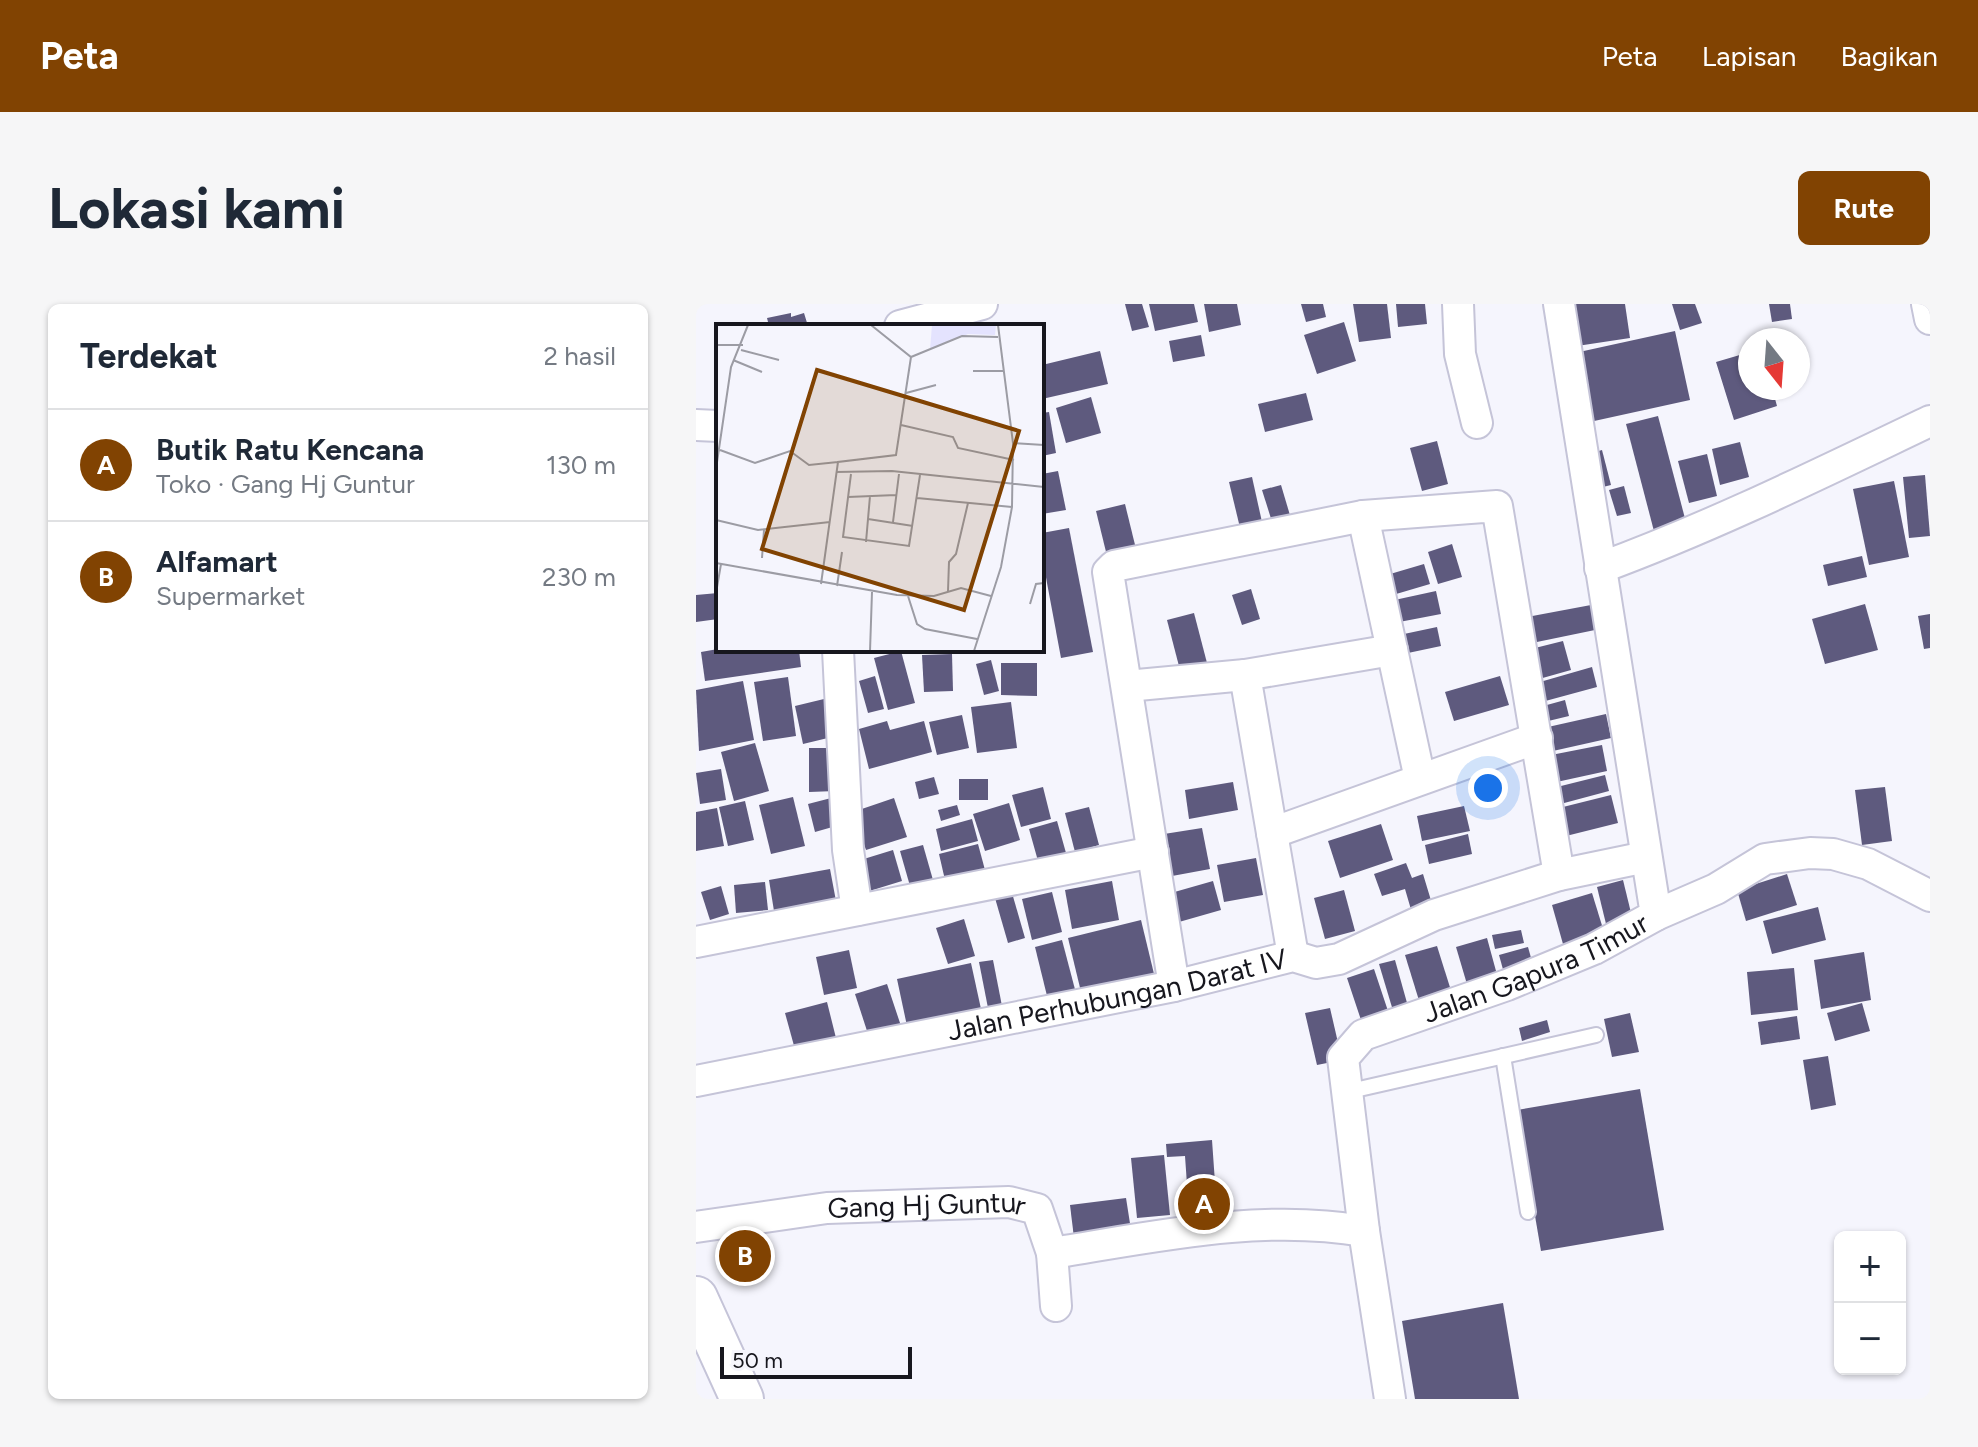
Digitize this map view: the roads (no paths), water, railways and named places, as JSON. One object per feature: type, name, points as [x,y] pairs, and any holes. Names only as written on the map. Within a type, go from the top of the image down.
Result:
[{"type":"main road","points":[[700,1318],[742,1399]]},
{"type":"street","points":[[907,324],[982,304]]},
{"type":"street","points":[[1458,304],[1460,354],[1477,423]]},
{"type":"street","name":"Jalan Gapura Timur","points":[[1390,1399],[1364,1231],[1343,1058],[1363,1035],[1580,955],[1656,915],[1559,304]]},
{"type":"street","points":[[1927,304],[1930,319]]},
{"type":"street","points":[[1600,568],[1670,542],[1778,495],[1930,421]]},
{"type":"street","points":[[696,425],[716,426]]},
{"type":"street","points":[[1174,986],[1108,572],[1110,567],[1363,516],[1497,506],[1559,875]]},
{"type":"street","points":[[1363,516],[1420,779]]},
{"type":"street","points":[[1127,686],[1245,675],[1392,650]]},
{"type":"street","points":[[838,652],[848,850],[857,910]]},
{"type":"street","points":[[1245,675],[1293,956]]},
{"type":"street","points":[[1272,833],[1537,738]]},
{"type":"street","points":[[696,942],[1153,852]]},
{"type":"street","points":[[1656,915],[1716,889],[1765,859],[1799,854],[1833,854],[1868,864],[1930,896]]},
{"type":"street","name":"Jalan Perhubungan Darat IV","points":[[704,1079],[1174,986],[1293,956],[1316,963],[1339,959],[1434,915],[1559,875],[1646,857]]},
{"type":"street","name":"Gang Hj Guntur","points":[[696,1227],[827,1208],[1009,1202],[1037,1209],[1052,1253],[1191,1232],[1292,1224],[1321,1224],[1364,1231]]},
{"type":"street","points":[[1052,1253],[1056,1306]]},
{"type":"lane","points":[[1345,1092],[1596,1035]]},
{"type":"lane","points":[[1503,1056],[1528,1212]]},
{"type":"place","name":"Butik Ratu Kencana","points":[[1204,1204]]},
{"type":"place","name":"Alfamart","points":[[745,1256]]}]
